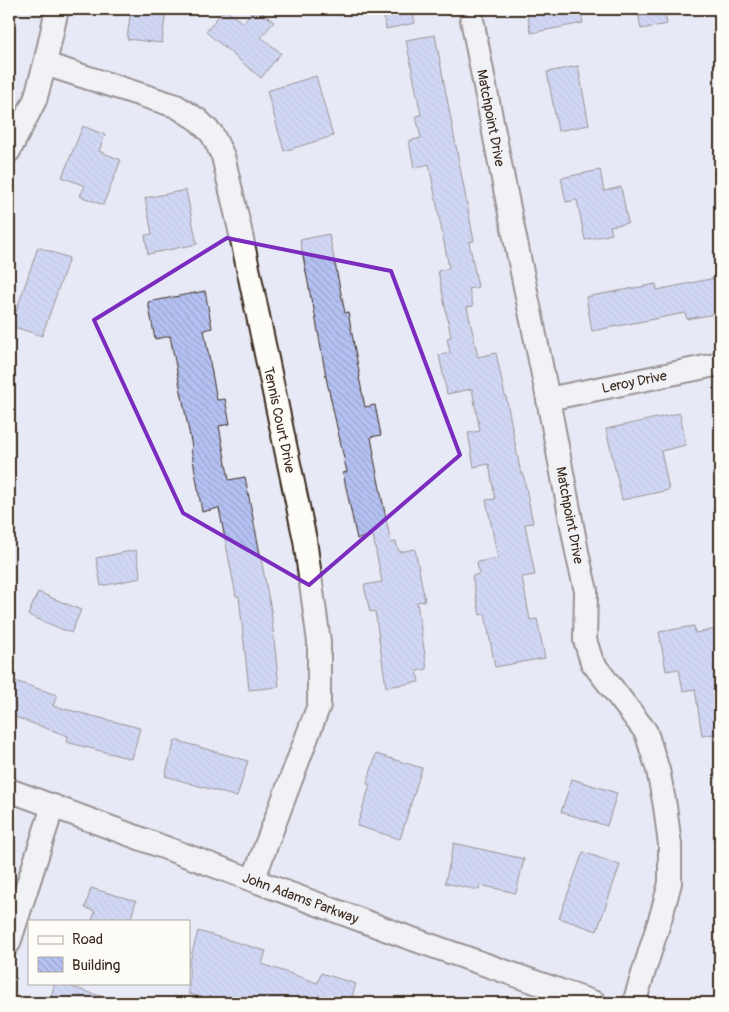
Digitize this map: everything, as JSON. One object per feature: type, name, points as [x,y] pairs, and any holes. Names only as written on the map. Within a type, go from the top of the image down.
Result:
[{"type":"street","points":[[9,152],[35,100],[57,9]]},
{"type":"street","name":"Matchpoint Drive","points":[[470,9],[586,591],[585,640],[592,662],[646,732],[658,770],[665,806],[670,845],[670,883],[634,1003]]},
{"type":"street","name":"Tennis Court Drive","points":[[45,64],[176,106],[198,120],[212,134],[223,156],[305,540],[319,642],[319,705],[254,880]]},
{"type":"street","name":"Leroy Drive","points":[[548,399],[720,364]]},
{"type":"street","name":"John Adams Parkway","points":[[9,790],[595,1003]]},
{"type":"street","points":[[9,943],[53,806]]},
{"type":"highlighted area","points":[[227,238],[391,271],[460,455],[309,585],[183,513],[94,320]]},
{"type":"building","points":[[131,9],[166,9],[162,43],[127,39]]},
{"type":"building","points":[[224,9],[243,23],[254,9],[258,9],[274,22],[261,37],[281,53],[261,78],[206,32]]},
{"type":"building","points":[[382,9],[412,9],[415,23],[386,29]]},
{"type":"building","points":[[526,9],[580,9],[583,23],[531,33]]},
{"type":"building","points":[[664,9],[667,24],[641,29],[638,12]]},
{"type":"building","points":[[435,35],[474,241],[469,242],[478,287],[469,289],[473,306],[467,307],[478,357],[496,353],[533,523],[525,524],[535,575],[522,577],[530,620],[537,619],[545,658],[495,667],[485,614],[480,615],[472,576],[479,574],[477,562],[498,558],[486,500],[495,499],[489,464],[474,467],[468,433],[480,431],[472,389],[447,394],[439,355],[450,353],[447,338],[451,337],[438,271],[449,268],[429,164],[414,168],[409,141],[421,138],[416,116],[421,115],[406,40]]},
{"type":"building","points":[[578,66],[589,125],[558,131],[547,72]]},
{"type":"building","points":[[316,76],[333,136],[284,151],[267,91]]},
{"type":"building","points":[[83,126],[105,135],[99,151],[121,160],[103,205],[80,196],[85,186],[62,177]]},
{"type":"building","points":[[600,170],[604,191],[621,187],[628,223],[610,226],[612,234],[585,240],[577,200],[566,202],[561,178]]},
{"type":"building","points":[[186,190],[197,244],[148,254],[145,235],[152,234],[145,198]]},
{"type":"building","points":[[329,234],[345,313],[348,312],[365,407],[375,405],[381,435],[371,437],[391,543],[396,542],[399,552],[415,549],[425,601],[417,602],[427,669],[417,671],[419,682],[386,687],[375,611],[370,612],[364,585],[382,582],[373,536],[357,539],[343,473],[347,472],[327,382],[300,240]]},
{"type":"building","points":[[38,247],[69,258],[42,336],[11,326]]},
{"type":"building","points":[[720,277],[720,313],[687,319],[685,313],[592,331],[586,297],[656,284],[657,290]]},
{"type":"building","points":[[205,291],[212,328],[204,330],[217,400],[225,399],[230,424],[219,426],[229,480],[245,477],[271,610],[279,687],[249,690],[239,596],[236,596],[219,508],[202,512],[192,447],[170,336],[155,339],[148,302]]},
{"type":"building","points":[[680,413],[686,445],[661,451],[669,490],[622,500],[606,429]]},
{"type":"building","points":[[136,550],[141,578],[101,586],[96,558]]},
{"type":"building","points":[[38,592],[81,610],[71,633],[28,615]]},
{"type":"building","points":[[694,626],[695,633],[717,629],[720,645],[720,733],[702,736],[695,689],[683,691],[679,669],[666,671],[659,632]]},
{"type":"building","points":[[9,679],[57,695],[53,706],[140,728],[132,759],[66,742],[68,736],[9,715]]},
{"type":"building","points":[[175,740],[248,761],[237,797],[165,776]]},
{"type":"building","points":[[376,754],[422,768],[400,839],[357,826],[370,785],[367,784]]},
{"type":"building","points":[[572,779],[617,793],[607,826],[561,812]]},
{"type":"building","points":[[454,843],[524,859],[516,893],[480,885],[479,890],[445,883]]},
{"type":"building","points":[[583,852],[620,865],[597,931],[559,918]]},
{"type":"building","points":[[91,888],[136,901],[130,920],[92,920],[95,911],[85,908]]},
{"type":"building","points":[[198,931],[266,951],[262,964],[318,983],[321,973],[356,984],[350,1003],[222,1003],[189,994],[190,960]]},
{"type":"building","points":[[55,984],[63,984],[112,1000],[111,1003],[49,1003]]}]
